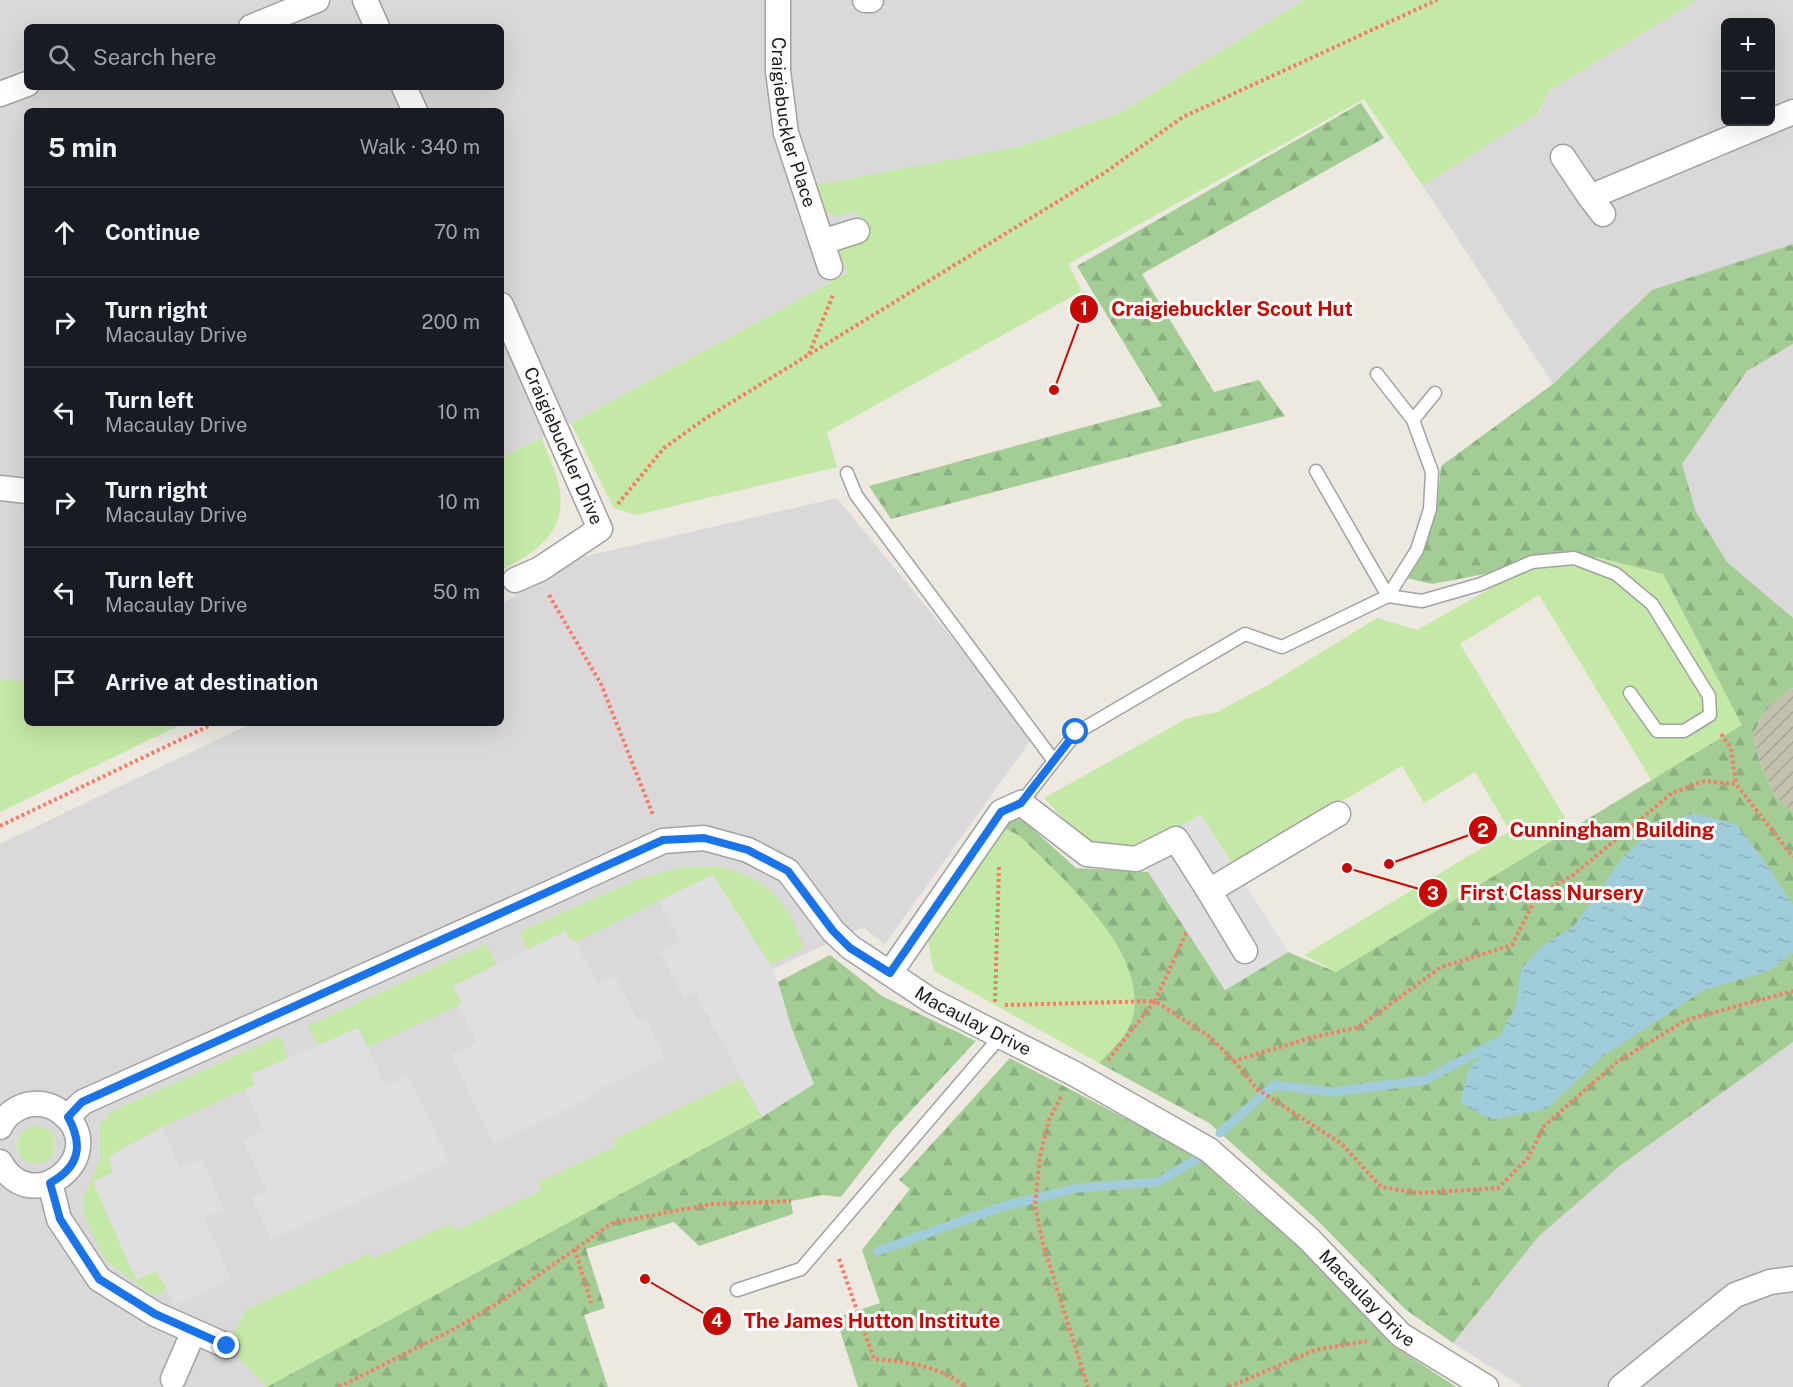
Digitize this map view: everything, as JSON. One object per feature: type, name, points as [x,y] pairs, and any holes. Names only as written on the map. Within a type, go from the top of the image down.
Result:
[{"type":"street","points":[[258,24],[317,0]]},
{"type":"street","points":[[365,0],[376,24]]},
{"type":"street","name":"Craigiebuckler Place","points":[[778,0],[778,71],[786,133],[830,267]]},
{"type":"street","points":[[865,0],[871,0]]},
{"type":"street","points":[[0,94],[24,85]]},
{"type":"street","points":[[405,90],[414,108]]},
{"type":"street","points":[[1563,157],[1596,206],[1793,112]]},
{"type":"street","points":[[822,242],[857,231]]},
{"type":"street","name":"Craigiebuckler Drive","points":[[504,312],[600,529],[540,569],[515,580]]},
{"type":"street","points":[[0,488],[24,491]]},
{"type":"street","points":[[890,973],[1001,812],[1021,803],[1087,854],[1136,859],[1176,840],[1245,951]]},
{"type":"street","points":[[1209,891],[1338,814]]},
{"type":"street","name":"Macaulay Drive","points":[[68,1117],[82,1102],[663,840],[704,838],[748,850],[788,871],[833,931],[850,948],[930,1000],[1082,1078],[1209,1150],[1309,1239],[1401,1335],[1485,1387]]},
{"type":"street","points":[[0,1127],[10,1113],[34,1104],[58,1109],[68,1117],[75,1131],[78,1147],[74,1162],[64,1176],[50,1183],[25,1184],[14,1178],[0,1162]]},
{"type":"street","points":[[50,1183],[60,1219],[99,1279],[155,1314],[227,1346]]},
{"type":"street","points":[[1621,1387],[1735,1295],[1770,1282],[1793,1279]]},
{"type":"street","points":[[173,1379],[194,1333]]},
{"type":"lane","points":[[1021,803],[1076,732],[1245,634],[1282,647],[1388,596],[1417,550],[1430,509],[1432,472],[1413,420],[1377,374]]},
{"type":"lane","points":[[1413,420],[1435,393]]},
{"type":"lane","points":[[1316,471],[1388,596]]},
{"type":"lane","points":[[847,473],[856,495],[1053,761]]},
{"type":"lane","points":[[1388,596],[1422,601],[1481,584],[1532,562],[1574,558],[1616,574],[1652,604],[1709,696],[1710,715],[1684,732],[1657,731],[1630,693]]},
{"type":"lane","points":[[737,1290],[801,1269],[1000,1037]]},
{"type":"path","points":[[597,522],[614,508],[664,448],[706,418],[1104,173],[1183,117],[1437,0]]},
{"type":"path","points":[[808,356],[833,297],[830,267]]},
{"type":"path","points":[[540,569],[549,597],[601,684],[663,840]]},
{"type":"path","points":[[1710,715],[1731,748],[1736,784],[1793,857]]},
{"type":"path","points":[[0,826],[209,726]]},
{"type":"path","points":[[1234,1061],[1310,1038],[1359,1027],[1441,967],[1512,945],[1537,896],[1573,875],[1672,793],[1704,781],[1736,784]]},
{"type":"path","points":[[1000,857],[995,1006],[1155,1001],[1210,1037],[1266,1097],[1342,1144],[1381,1186],[1419,1193],[1498,1188],[1528,1158],[1544,1126],[1617,1062],[1686,1020],[1793,991]]},
{"type":"path","points":[[1088,1387],[1043,1244],[1035,1205],[1040,1156],[1049,1120],[1082,1078],[1155,1001],[1188,931]]},
{"type":"path","points":[[339,1387],[456,1328],[503,1300],[612,1223],[712,1204],[791,1201]]},
{"type":"path","points":[[831,1236],[874,1359],[914,1363],[951,1375],[965,1387]]},
{"type":"path","points":[[575,1250],[591,1303]]},
{"type":"path","points":[[1229,1387],[1316,1350],[1401,1335]]},
{"type":"shaded area","points":[[0,0],[1304,0],[1120,113],[1022,146],[856,210],[865,232],[848,273],[556,431],[504,456],[504,108],[24,108],[24,682],[0,679]]},
{"type":"shaded area","points":[[1697,0],[1793,0],[1793,244],[1652,290],[1553,384],[1423,186],[1540,111],[1549,91]]},
{"type":"shaded area","points":[[1793,344],[1793,618],[1727,562],[1696,512],[1682,464],[1747,371]]},
{"type":"shaded area","points":[[837,498],[1033,737],[885,944],[863,927],[773,969],[791,1027],[814,1084],[762,1117],[267,1387],[0,1387],[0,844],[246,726],[504,726],[504,602],[582,557]]},
{"type":"shaded area","points":[[1793,688],[1793,812],[1775,796],[1759,760],[1753,735],[1766,707]]},
{"type":"shaded area","points":[[1201,814],[1288,952],[1225,990],[1135,852]]},
{"type":"shaded area","points":[[713,875],[773,969],[791,1027],[814,1084],[762,1117],[695,992],[684,997],[659,952],[680,941],[659,901]]},
{"type":"shaded area","points":[[566,931],[570,939],[576,942],[598,984],[615,976],[639,1022],[646,1019],[666,1058],[589,1094],[591,1098],[494,1144],[451,1055],[477,1043],[458,1006],[462,1003],[453,986]]},
{"type":"shaded area","points":[[358,1028],[386,1086],[408,1076],[450,1162],[271,1239],[252,1198],[267,1191],[243,1140],[264,1131],[245,1090],[255,1085],[251,1074]]},
{"type":"shaded area","points":[[1793,1042],[1793,1387],[1523,1387],[1453,1343],[1539,1236],[1621,1165]]},
{"type":"shaded area","points":[[162,1127],[180,1168],[202,1159],[224,1210],[204,1218],[231,1279],[174,1306],[157,1271],[136,1280],[93,1182],[114,1171],[109,1157]]},
{"type":"green space","points":[[1304,0],[1697,0],[1549,91],[1538,113],[1423,186],[1364,99],[1068,264],[1082,291],[827,432],[837,467],[636,515],[614,508],[571,423],[848,273],[839,253],[848,239],[865,231],[856,211],[836,217],[819,207],[811,186],[1022,146],[1120,113]]},
{"type":"green space","points":[[1361,103],[1384,138],[1142,274],[1214,392],[1259,380],[1285,416],[891,519],[869,486],[1162,406],[1077,266]]},
{"type":"green space","points":[[1793,244],[1793,344],[1747,371],[1682,464],[1696,512],[1727,562],[1793,618],[1793,688],[1766,707],[1753,735],[1759,760],[1775,796],[1793,812],[1793,1042],[1621,1165],[1539,1236],[1453,1343],[1405,1309],[1313,1216],[1209,1123],[1099,1063],[1121,1039],[1131,1023],[1135,997],[1129,971],[1117,946],[1100,920],[1080,897],[1020,836],[1004,828],[1015,813],[1076,868],[1150,872],[1225,990],[1288,952],[1336,972],[1742,725],[1663,574],[1597,557],[1532,565],[1432,584],[1406,578],[1430,524],[1437,497],[1441,466],[1553,384],[1652,290]]},
{"type":"green space","points":[[542,438],[559,484],[561,506],[553,530],[545,540],[525,557],[504,568],[504,456]]},
{"type":"green space","points":[[1597,557],[1663,574],[1743,725],[1652,781],[1539,595],[1460,644],[1572,829],[1336,972],[1304,955],[1510,831],[1475,772],[1424,803],[1402,766],[1233,865],[1091,848],[1044,798],[1186,719],[1217,712],[1268,685],[1377,618],[1417,630],[1532,565]]},
{"type":"green space","points":[[0,679],[24,682],[24,726],[178,726],[0,812]]},
{"type":"green space","points":[[1004,828],[1020,836],[1081,896],[1118,945],[1130,971],[1135,997],[1131,1023],[1121,1039],[1099,1063],[934,971],[928,941]]},
{"type":"green space","points":[[683,867],[721,867],[752,878],[764,886],[775,896],[792,919],[803,949],[770,965],[712,875],[576,942],[570,939],[565,931],[528,950],[519,932],[638,879]]},
{"type":"green space","points":[[486,944],[497,965],[453,986],[462,1004],[369,1047],[358,1028],[318,1045],[307,1026]]},
{"type":"green space","points":[[830,955],[882,996],[976,1041],[892,1131],[841,1197],[823,1195],[791,1201],[793,1214],[699,1246],[674,1222],[586,1249],[605,1308],[584,1315],[608,1387],[267,1387],[762,1117],[813,1084],[791,1027],[778,982]]},
{"type":"green space","points":[[280,1036],[288,1058],[252,1074],[255,1085],[162,1127],[109,1156],[136,1280],[157,1270],[166,1290],[154,1296],[105,1260],[84,1215],[83,1199],[100,1160],[100,1125],[112,1111]]},
{"type":"green space","points":[[1010,1058],[1200,1157],[1241,1198],[1290,1236],[1391,1344],[1456,1387],[858,1387],[836,1318],[880,1303],[862,1250],[910,1189],[899,1180]]},
{"type":"green space","points":[[740,1079],[762,1117],[267,1387],[227,1346],[246,1310],[370,1253],[373,1259],[451,1223],[455,1231],[542,1190],[538,1182],[616,1146],[613,1140]]},
{"type":"green space","points":[[36,1126],[50,1131],[55,1145],[50,1159],[36,1164],[22,1159],[17,1145],[22,1131]]},
{"type":"water","points":[[1694,813],[1737,825],[1768,866],[1793,905],[1793,953],[1769,971],[1704,990],[1603,1056],[1548,1108],[1492,1120],[1460,1103],[1469,1068],[1497,1042],[1516,1006],[1521,969],[1542,946],[1574,926],[1623,857],[1656,827]]},
{"type":"waterway","points":[[1220,1133],[1274,1085],[1333,1092],[1425,1080],[1497,1042]]},
{"type":"waterway","points":[[878,1251],[1001,1207],[1077,1188],[1158,1182],[1200,1157]]},
{"type":"place","name":"Craigiebuckler Scout Hut","points":[[1054,390]]},
{"type":"place","name":"Cunningham Building","points":[[1389,864]]},
{"type":"place","name":"First Class Nursery","points":[[1347,868]]},
{"type":"place","name":"The James Hutton Institute","points":[[645,1279]]},
{"type":"route","points":[[227,1346],[155,1314],[99,1279],[81,1255],[60,1219],[50,1183],[64,1176],[74,1162],[78,1147],[75,1131],[68,1117],[82,1102],[182,1055],[561,888],[607,864],[663,840],[704,838],[748,850],[788,871],[833,931],[850,948],[890,973],[1001,812],[1021,803],[1076,732]]}]
